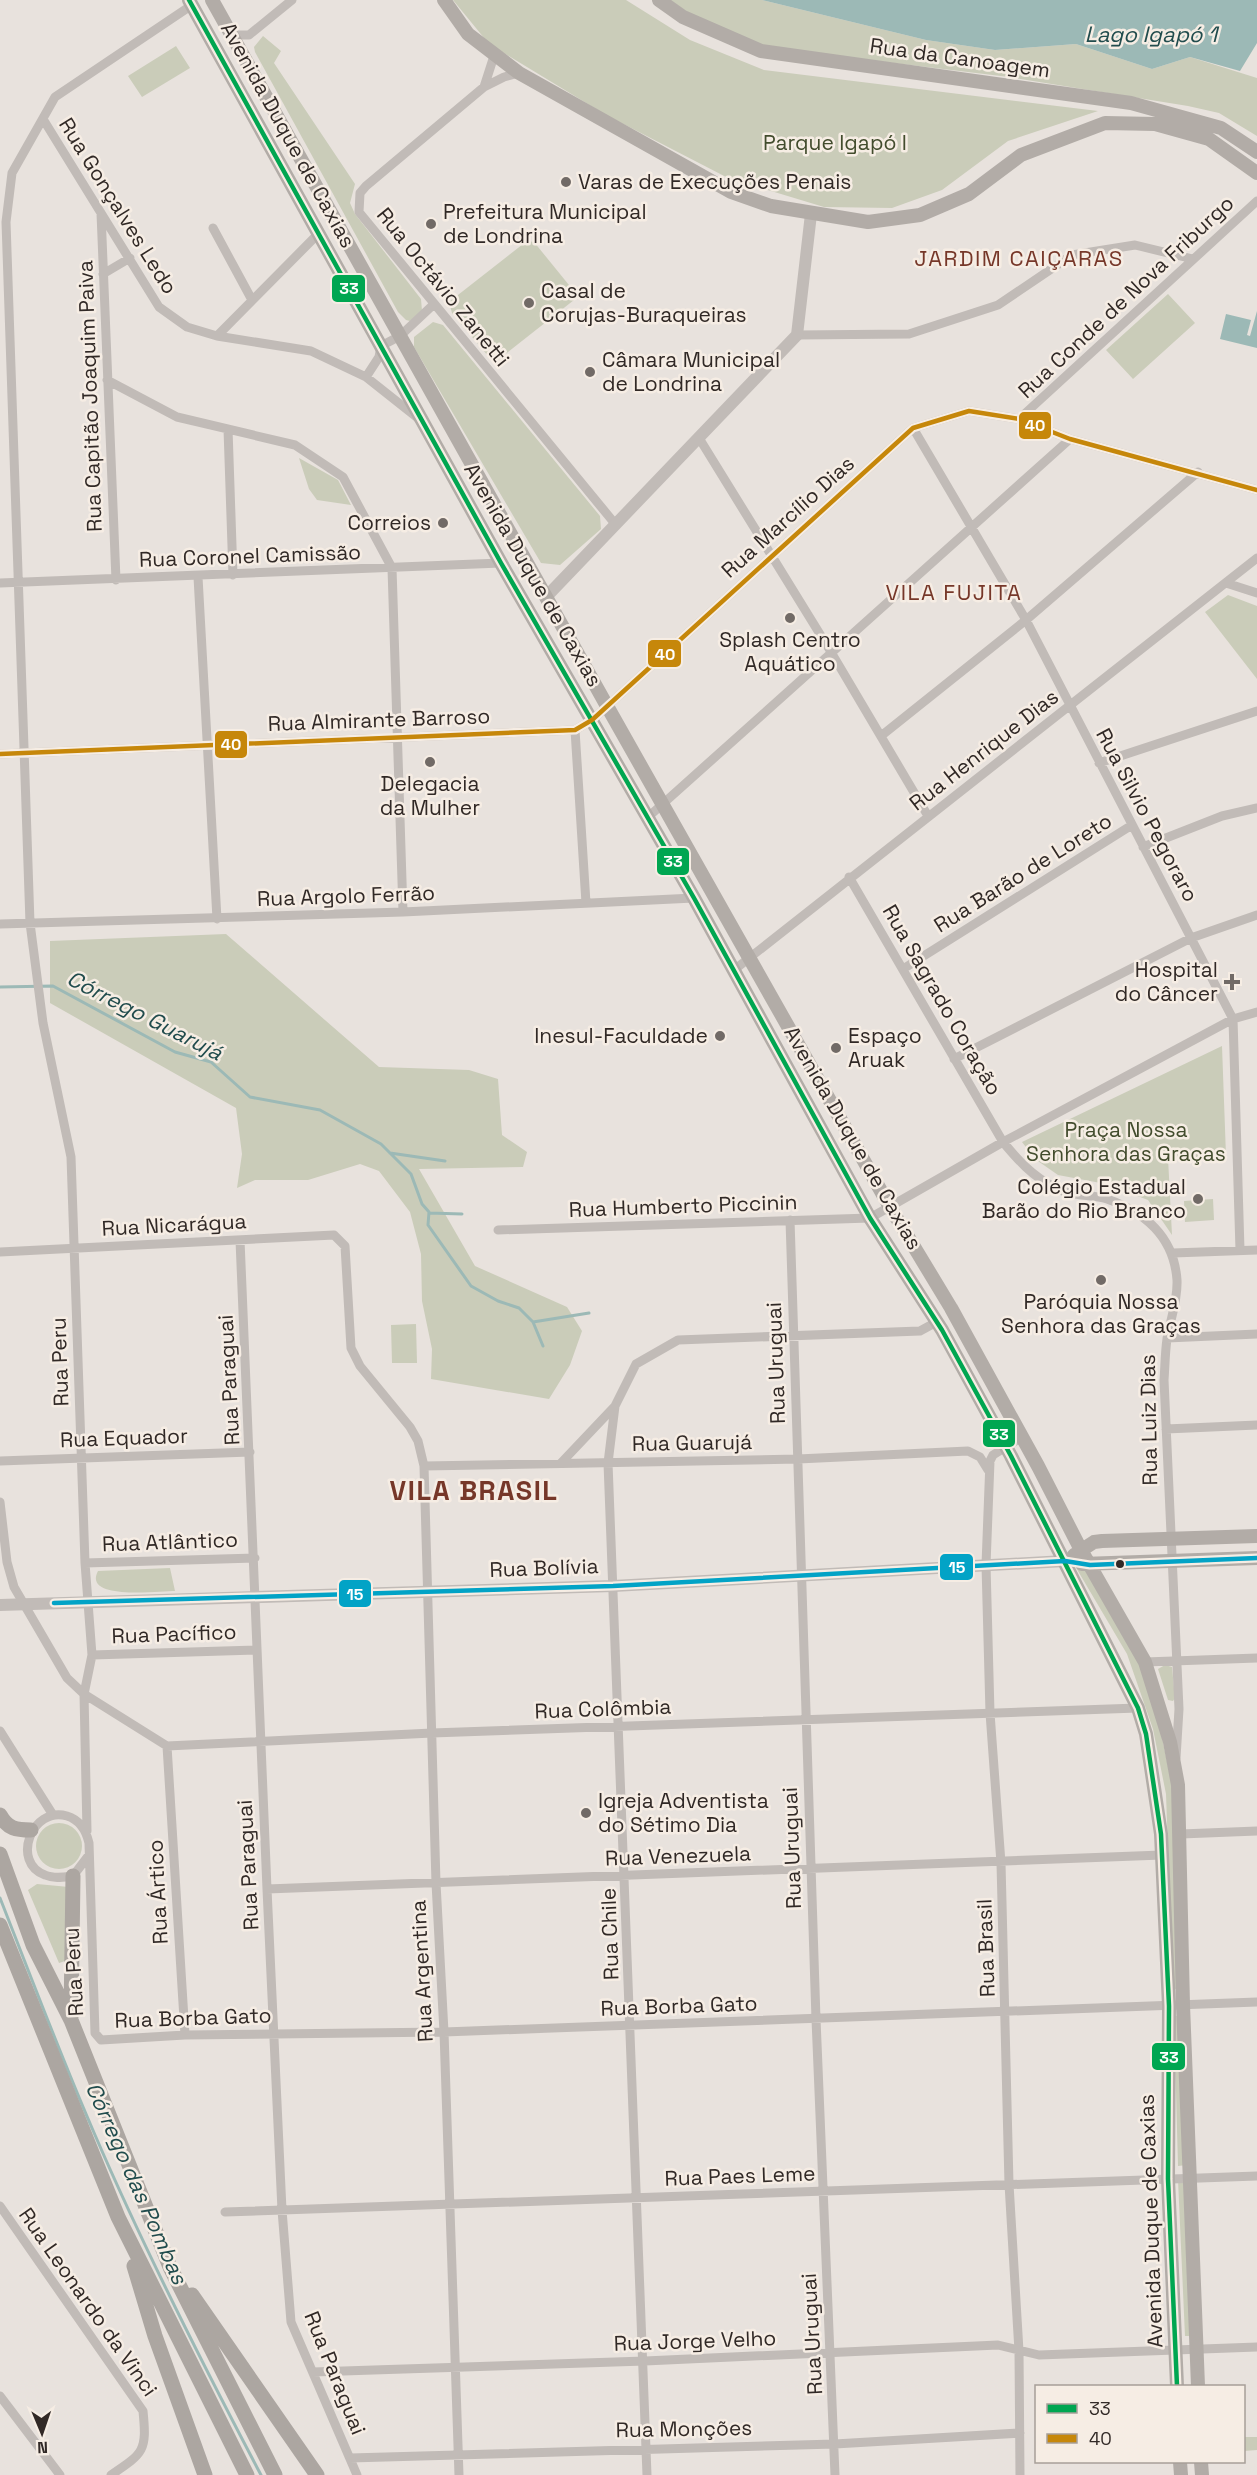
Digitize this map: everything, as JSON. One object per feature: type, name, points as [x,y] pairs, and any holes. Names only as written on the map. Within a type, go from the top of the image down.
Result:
[{"type":"highway","points":[[0,1815],[5,1824],[17,1830],[31,1830]]},
{"type":"highway","points":[[0,1854],[33,1945],[71,2020],[170,2267],[275,2475]]},
{"type":"highway","points":[[71,2020],[73,1876]]},
{"type":"highway","points":[[0,1925],[118,2217],[168,2322],[247,2475]]},
{"type":"highway","points":[[118,2217],[155,2336],[205,2475]]},
{"type":"highway","points":[[170,2267],[208,2315],[317,2475]]},
{"type":"main road","name":"Avenida Duque de Caxias","points":[[212,0],[890,1207],[951,1308],[1081,1550],[1145,1662],[1175,1763],[1181,1834],[1183,2006],[1198,2385]]},
{"type":"main road","points":[[444,0],[468,34],[494,57],[519,73],[731,192],[771,206],[868,222],[920,216],[969,194],[1021,155],[1105,123],[1155,124],[1209,139],[1257,173]]},
{"type":"main road","name":"Rua da Canoagem","points":[[659,0],[683,17],[761,51],[1131,103],[1221,128],[1257,152]]},
{"type":"main road","name":"Avenida Duque de Caxias","points":[[190,2],[501,563],[694,898],[870,1218],[939,1324],[1006,1447],[1138,1708],[1146,1734],[1162,1855],[1169,2006],[1168,2179],[1177,2385]]},
{"type":"main road","points":[[489,541],[510,530]]},
{"type":"main road","points":[[562,670],[582,660]]},
{"type":"main road","points":[[667,850],[681,849],[699,866]]},
{"type":"main road","points":[[782,1056],[813,1098],[818,1100],[829,1097]]},
{"type":"main road","points":[[951,1308],[941,1310],[939,1324],[952,1329],[958,1322]]},
{"type":"main road","points":[[1065,1561],[1081,1550],[1102,1541],[1257,1536]]},
{"type":"main road","points":[[1065,1561],[1090,1565],[1257,1558]]},
{"type":"street","points":[[232,35],[249,34],[292,0]]},
{"type":"street","name":"Rua Peru","points":[[87,1831],[84,1694],[92,1655],[87,1603],[71,1157],[39,991],[30,923],[6,222],[12,173],[55,97],[190,2]]},
{"type":"street","points":[[484,87],[494,57]]},
{"type":"street","name":"Rua Octávio Zanetti","points":[[519,73],[504,76],[484,87],[366,186],[358,201],[363,220],[616,525]]},
{"type":"street","name":"Rua Gonçalves Ledo","points":[[42,120],[159,307],[187,327],[217,336],[311,351],[366,377],[423,423]]},
{"type":"street","name":"Rua Conde de Nova Friburgo","points":[[1019,419],[1257,201]]},
{"type":"street","name":"Rua Capitão Joaquim Paiva","points":[[100,210],[116,580]]},
{"type":"street","points":[[547,596],[797,335],[811,214]]},
{"type":"street","points":[[213,228],[252,300]]},
{"type":"street","points":[[217,336],[318,234]]},
{"type":"street","points":[[797,335],[909,334],[998,305],[1072,255],[1135,244],[1193,259]]},
{"type":"street","points":[[103,274],[130,258]]},
{"type":"street","points":[[366,377],[379,357],[381,346],[400,336],[433,305]]},
{"type":"street","points":[[0,358],[11,358]]},
{"type":"street","points":[[107,380],[177,417],[295,445],[343,477],[392,568],[403,912]]},
{"type":"street","name":"Rua Marcílio Dias","points":[[607,706],[913,428],[969,411],[1019,419],[1070,438],[1257,490]]},
{"type":"street","name":"Rua Silvio Pegoraro","points":[[913,428],[1026,620],[1233,1019],[1240,1250]]},
{"type":"street","points":[[228,429],[233,575]]},
{"type":"street","points":[[699,438],[831,652],[928,816]]},
{"type":"street","points":[[648,818],[1070,438]]},
{"type":"street","points":[[881,736],[1026,620],[1198,472]]},
{"type":"street","name":"Rua Henrique Dias","points":[[734,970],[849,877],[1257,558]]},
{"type":"street","name":"Rua Coronel Camissão","points":[[0,583],[198,577],[501,563]]},
{"type":"street","points":[[198,577],[205,743],[217,919]]},
{"type":"street","points":[[1226,583],[1257,594]]},
{"type":"street","name":"Rua Almirante Barroso","points":[[0,754],[205,743],[575,730],[592,720],[607,706]]},
{"type":"street","points":[[1099,763],[1257,711]]},
{"type":"street","points":[[575,730],[585,903]]},
{"type":"street","points":[[1143,847],[1222,816],[1257,808]]},
{"type":"street","name":"Rua Barão de Loreto","points":[[903,969],[1132,825]]},
{"type":"street","name":"Rua Sagrado Coração","points":[[849,877],[1003,1142]]},
{"type":"street","name":"Rua Argolo Ferrão","points":[[0,924],[217,919],[694,898]]},
{"type":"street","points":[[954,1059],[1191,938],[1257,915]]},
{"type":"street","points":[[870,1218],[1003,1142],[1233,1019],[1257,1012]]},
{"type":"street","name":"Rua Luiz Dias","points":[[1003,1142],[1024,1167],[1055,1189],[1079,1196],[1106,1199],[1138,1213],[1160,1233],[1173,1253],[1177,1282],[1173,1315],[1167,1338],[1164,1380],[1179,1735],[1175,1763]]},
{"type":"street","name":"Rua Humberto Piccinin","points":[[498,1230],[870,1218]]},
{"type":"street","name":"Rua Uruguai","points":[[790,1220],[816,2019],[835,2475]]},
{"type":"street","name":"Rua Nicarágua","points":[[0,1252],[334,1235],[345,1246]]},
{"type":"street","name":"Rua Paraguai","points":[[240,1239],[282,2210],[291,2322],[357,2475]]},
{"type":"street","name":"Rua Argentina","points":[[345,1246],[351,1348],[360,1366],[411,1427],[418,1441],[424,1466],[435,1883],[444,2032],[459,2475]]},
{"type":"street","points":[[1173,1253],[1257,1250]]},
{"type":"street","points":[[561,1463],[615,1407],[636,1364],[678,1340],[920,1331],[931,1325],[939,1324]]},
{"type":"street","points":[[1167,1338],[1257,1334]]},
{"type":"street","name":"Rua Chile","points":[[615,1407],[608,1463],[645,2361],[647,2475]]},
{"type":"street","points":[[1166,1429],[1257,1425]]},
{"type":"street","points":[[988,1470],[993,1455],[1022,1437]]},
{"type":"street","name":"Rua Guarujá","points":[[424,1466],[798,1459],[968,1451],[981,1457],[988,1470]]},
{"type":"street","name":"Rua Equador","points":[[0,1461],[250,1452]]},
{"type":"street","name":"Rua Brasil","points":[[988,1470],[986,1565],[990,1713],[1001,1863],[1009,2184],[1019,2351],[1020,2475]]},
{"type":"street","points":[[0,1502],[7,1562],[14,1587],[67,1678],[84,1694],[168,1746]]},
{"type":"street","name":"Rua Atlântico","points":[[86,1563],[255,1558]]},
{"type":"street","name":"Rua Bolívia","points":[[0,1605],[613,1586],[1065,1561]]},
{"type":"street","name":"Rua Pacífico","points":[[92,1655],[257,1650]]},
{"type":"street","points":[[1145,1662],[1257,1658]]},
{"type":"street","name":"Rua Colômbia","points":[[168,1746],[432,1733],[1138,1708]]},
{"type":"street","points":[[0,1731],[53,1815]]},
{"type":"street","name":"Rua Ártico","points":[[168,1746],[185,2035]]},
{"type":"street","points":[[73,1818],[85,1803]]},
{"type":"street","points":[[53,1815],[73,1818],[87,1831],[89,1855],[73,1876],[47,1876],[38,1872],[30,1861],[28,1851],[31,1830],[43,1819],[53,1815]]},
{"type":"street","points":[[1181,1834],[1257,1831]]},
{"type":"street","name":"Rua Peru","points":[[89,1855],[95,2032],[102,2040]]},
{"type":"street","name":"Rua Venezuela","points":[[267,1889],[1001,1863],[1162,1855]]},
{"type":"street","name":"Rua Peru","points":[[73,1876],[89,1899]]},
{"type":"street","name":"Rua Borba Gato","points":[[102,2040],[185,2035],[444,2032],[631,2026],[1257,2002]]},
{"type":"street","name":"Rua Paes Leme","points":[[225,2212],[1257,2175]]},
{"type":"street","name":"Rua Leonardo da Vinci","points":[[0,2206],[143,2411],[146,2440],[136,2458],[111,2475]]},
{"type":"street","name":"Rua Jorge Velho","points":[[313,2372],[831,2354],[998,2345],[1039,2355],[1257,2348]]},
{"type":"street","points":[[0,2396],[60,2475]]},
{"type":"street","name":"Rua Monções","points":[[350,2458],[835,2444],[1020,2433]]},
{"type":"green space","name":"Parque Igapó I","points":[[453,0],[626,0],[690,40],[764,70],[1098,111],[1008,141],[942,190],[892,208],[824,207],[728,178],[606,115],[489,44]]},
{"type":"green space","points":[[670,0],[762,0],[926,40],[995,50],[1076,44],[1152,69],[1190,57],[1257,78],[1257,136],[1219,113],[1188,106],[1009,77],[770,48],[703,23]]},
{"type":"green space","points":[[263,36],[281,51],[274,63],[355,184],[350,203],[355,214],[421,299],[422,311],[410,321],[398,312],[255,52],[254,47]]},
{"type":"green space","points":[[176,46],[190,68],[142,97],[128,76]]},
{"type":"green space","points":[[527,241],[534,242],[573,290],[574,300],[494,363],[452,313],[449,302]]},
{"type":"green space","points":[[1168,294],[1195,323],[1133,379],[1106,350]]},
{"type":"green space","points":[[433,322],[443,325],[600,516],[601,529],[560,565],[541,563],[414,347],[414,337]]},
{"type":"green space","points":[[299,458],[338,480],[351,505],[317,500],[309,489]]},
{"type":"green space","points":[[1228,595],[1257,606],[1257,679],[1205,612]]},
{"type":"green space","points":[[226,934],[379,1067],[469,1070],[498,1079],[502,1135],[527,1152],[523,1167],[419,1169],[475,1266],[567,1307],[582,1331],[570,1365],[549,1399],[431,1379],[432,1349],[422,1301],[421,1254],[410,1212],[379,1171],[360,1164],[308,1180],[255,1180],[237,1188],[242,1154],[236,1108],[50,1003],[50,941]]},
{"type":"green space","name":"Praça Nossa Senhora das Graças","points":[[1222,1046],[1226,1156],[1168,1158],[1172,1235],[1148,1200],[1106,1184],[1058,1175],[1035,1159],[1022,1142]]},
{"type":"green space","points":[[1213,1199],[1214,1220],[1185,1222],[1184,1201]]},
{"type":"green space","points":[[416,1324],[417,1363],[392,1363],[391,1325]]},
{"type":"green space","points":[[1075,1566],[1088,1568],[1146,1672],[1156,1709],[1174,1795],[1181,1989],[1173,1989],[1166,1794],[1153,1729],[1127,1654]]},
{"type":"green space","points":[[170,1568],[175,1591],[140,1593],[111,1591],[101,1587],[96,1580],[98,1571]]},
{"type":"green space","points":[[1165,1665],[1172,1667],[1175,1698],[1173,1701],[1168,1700],[1158,1669]]},
{"type":"green space","points":[[59,1823],[75,1830],[82,1846],[75,1862],[59,1869],[43,1862],[36,1846],[43,1830]]},
{"type":"green space","points":[[37,1884],[69,1887],[65,1961],[59,1963],[28,1890]]},
{"type":"green space","points":[[1174,2016],[1182,2016],[1187,2165],[1178,2166]]},
{"type":"green space","points":[[1178,2180],[1188,2180],[1194,2336],[1185,2336]]},
{"type":"green space","points":[[1245,2437],[1257,2437],[1257,2450],[1245,2451]]},
{"type":"water","name":"Lago Igapó 1","points":[[762,0],[1257,0],[1257,43],[1240,71],[1190,57],[1152,69],[1076,44],[995,50],[926,40]]},
{"type":"water","points":[[1257,311],[1257,348],[1220,339],[1226,314],[1251,320],[1247,335],[1250,336]]},
{"type":"waterway","name":"Córrego Guarujá","points":[[0,987],[53,986],[175,1052],[211,1062],[250,1097],[320,1110],[381,1144],[411,1174],[422,1204],[429,1212],[428,1225],[471,1286],[498,1301],[519,1308],[533,1322],[543,1346]]},
{"type":"waterway","points":[[390,1153],[445,1161]]},
{"type":"waterway","points":[[429,1213],[462,1214]]},
{"type":"waterway","points":[[533,1322],[589,1313]]},
{"type":"waterway","name":"Córrego das Pombas","points":[[0,1898],[70,2076],[114,2178],[217,2391],[261,2475]]},
{"type":"transit line","name":"33","points":[[189,0],[501,563],[694,898],[870,1218],[942,1330],[1011,1456],[1138,1708],[1146,1734],[1161,1834],[1169,2006],[1168,2179],[1177,2385]]},
{"type":"transit line","name":"40","points":[[0,754],[575,730],[592,720],[913,428],[969,411],[1019,419],[1070,439],[1257,490]]},
{"type":"transit line","name":"15","points":[[54,1603],[613,1586],[1065,1561],[1090,1565],[1257,1558]]},
{"type":"place","name":"Varas de Execuções Penais","points":[[566,182]]},
{"type":"place","name":"Prefeitura Municipal de Londrina","points":[[431,224]]},
{"type":"place","name":"Casal de Corujas-Buraqueiras","points":[[529,303]]},
{"type":"place","name":"Câmara Municipal de Londrina","points":[[590,372]]},
{"type":"place","name":"Correios","points":[[443,523]]},
{"type":"place","name":"Splash Centro Aquático","points":[[790,618]]},
{"type":"place","name":"Delegacia da Mulher","points":[[430,762]]},
{"type":"place","name":"Hospital do Câncer","points":[[1232,982]]},
{"type":"place","name":"Inesul-Faculdade","points":[[720,1036]]},
{"type":"place","name":"Espaço Aruak","points":[[836,1048]]},
{"type":"place","name":"Colégio Estadual Barão do Rio Branco","points":[[1198,1199]]},
{"type":"place","name":"Paróquia Nossa Senhora das Graças","points":[[1101,1280]]},
{"type":"place","name":"Igreja Adventista do Sétimo Dia","points":[[586,1813]]},
{"type":"district","name":"JARDIM CAIÇARAS","points":[[1019,258]]},
{"type":"district","name":"VILA FUJITA","points":[[954,592]]},
{"type":"district","name":"VILA BRASIL","points":[[474,1491]]}]
